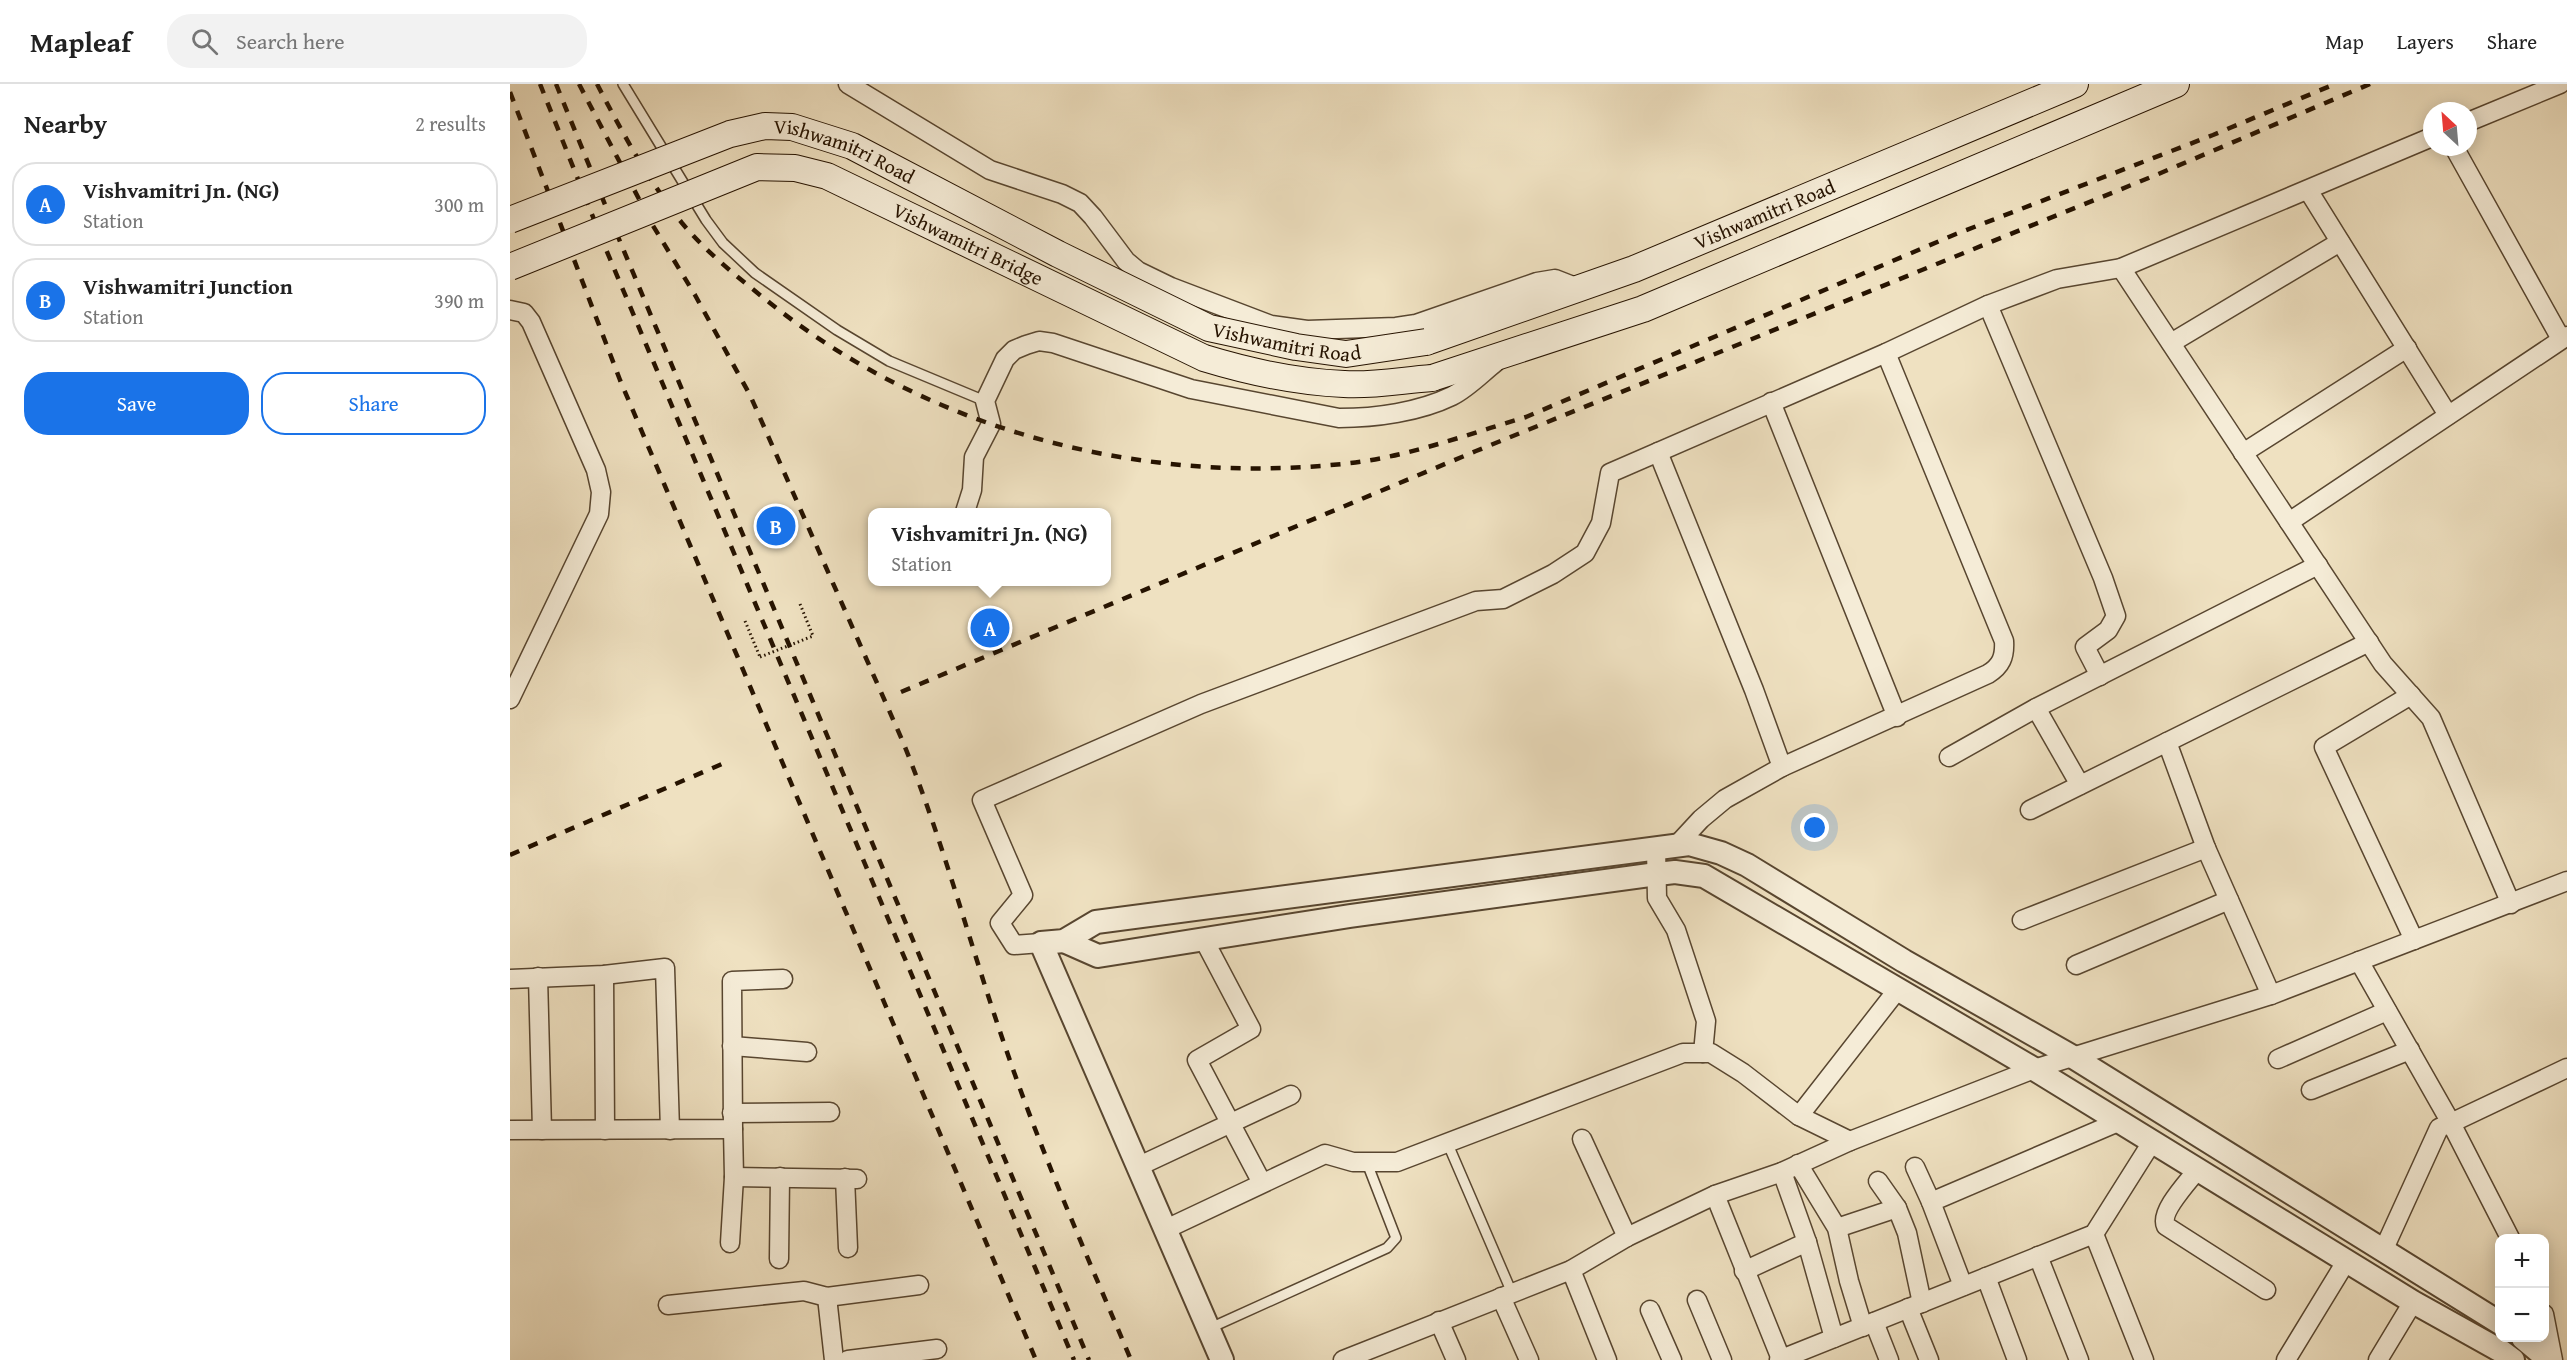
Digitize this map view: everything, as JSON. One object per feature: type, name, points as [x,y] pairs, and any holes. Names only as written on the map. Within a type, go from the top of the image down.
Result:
[{"type":"main road","name":"Vishwamitri Road","points":[[510,220],[730,134],[765,126],[792,127],[852,146],[1058,254],[1209,328],[1296,347],[1346,354],[1425,342],[1645,264],[2075,84]]},
{"type":"main road","name":"Vishwamitri Road","points":[[1432,378],[1643,309],[2176,84]]},
{"type":"main road","name":"Vishwamitri Bridge","points":[[510,267],[757,167],[795,168],[828,176],[1204,358],[1252,373],[1315,382],[1347,384],[1432,378]]},
{"type":"street","points":[[848,84],[990,170],[1080,203],[1126,261],[1138,271],[1171,287],[1271,325],[1307,330],[1396,327],[1416,324],[1537,282],[1555,279],[1578,288]]},
{"type":"street","points":[[2477,118],[2560,84]]},
{"type":"street","points":[[2423,141],[2121,268],[2057,279],[1988,305],[1886,353],[1610,472],[1601,523],[1585,553],[1553,574],[1503,599],[1476,601],[1201,704],[982,800],[1023,895],[1000,923],[1014,945],[1064,941],[1096,922],[1376,887],[1689,844],[1705,847],[1747,865],[1904,961],[2073,1057],[2495,1321]]},
{"type":"street","points":[[2289,522],[2564,337],[2459,156]]},
{"type":"street","points":[[2308,190],[2448,415]]},
{"type":"street","points":[[2171,343],[2340,242]]},
{"type":"street","points":[[2121,268],[2383,664],[2431,718],[2511,904]]},
{"type":"street","points":[[1988,305],[2103,578],[2116,616],[2108,630],[2085,647],[2100,676]]},
{"type":"street","points":[[510,310],[524,313],[531,322],[596,470],[601,492],[599,514],[510,699]]},
{"type":"street","points":[[967,508],[972,490],[974,457],[991,424],[985,401],[1005,359],[1014,350],[1039,341],[1053,343],[1191,389],[1339,418],[1363,418],[1418,408],[1453,395],[1510,352]]},
{"type":"street","points":[[2243,453],[2407,348]]},
{"type":"street","points":[[1703,1053],[1706,1021],[1676,930],[1657,898],[1657,874],[1666,847],[1725,799],[1782,767],[1988,674],[2001,663],[2004,654],[2004,641],[1886,353]]},
{"type":"street","points":[[1771,402],[1897,717]]},
{"type":"street","points":[[1658,452],[1754,690],[1782,767]]},
{"type":"street","points":[[1949,757],[2036,708],[2318,565]]},
{"type":"street","points":[[2030,810],[2368,642]]},
{"type":"street","points":[[2411,695],[2325,747],[2414,940]]},
{"type":"street","points":[[2036,708],[2080,785]]},
{"type":"street","points":[[2167,742],[2206,848],[2271,995]]},
{"type":"street","points":[[2022,920],[2206,848]]},
{"type":"street","points":[[1064,941],[1098,956],[1203,938],[1657,874],[1688,873],[1715,881],[2034,1069],[2414,1302],[2501,1351],[2512,1360]]},
{"type":"street","points":[[1342,1360],[1376,1354],[1439,1322],[1571,1270],[1628,1237],[1715,1195],[1790,1168],[1850,1141],[2034,1069],[2271,995],[2567,881]]},
{"type":"street","points":[[2076,965],[2229,900]]},
{"type":"street","points":[[1203,938],[1251,1029],[1197,1060],[1262,1184]]},
{"type":"street","points":[[1041,943],[1222,1360]]},
{"type":"street","points":[[2359,961],[2451,1123],[2507,1234]]},
{"type":"street","points":[[510,979],[604,975],[665,968],[670,1130]]},
{"type":"street","points":[[604,975],[605,1130]]},
{"type":"street","points":[[538,977],[542,1130]]},
{"type":"street","points":[[730,1243],[734,1177],[732,981],[783,979]]},
{"type":"street","points":[[1799,1116],[1898,989]]},
{"type":"street","points":[[2278,1059],[2387,1011]]},
{"type":"street","points":[[732,1046],[807,1052]]},
{"type":"street","points":[[2312,1090],[2410,1050]]},
{"type":"street","points":[[1164,1230],[1325,1154],[1353,1162],[1397,1162],[1683,1053],[1711,1053],[1743,1073],[1799,1116],[1850,1141]]},
{"type":"street","points":[[2383,1251],[2439,1128],[2567,1068]]},
{"type":"street","points":[[1137,1167],[1290,1095]]},
{"type":"street","points":[[510,1130],[670,1130],[733,1121],[830,1112]]},
{"type":"street","points":[[1931,1202],[2118,1122]]},
{"type":"street","points":[[1582,1139],[1628,1237]]},
{"type":"street","points":[[1715,1195],[1780,1360],[2094,1234],[2152,1142]]},
{"type":"street","points":[[1915,1167],[1963,1286]]},
{"type":"street","points":[[1790,1168],[1837,1228],[1849,1281],[1868,1324],[1889,1360]]},
{"type":"street","points":[[1790,1168],[1807,1242],[1834,1338]]},
{"type":"street","points":[[2198,1169],[2165,1212],[2163,1221],[2166,1226],[2266,1290]]},
{"type":"street","points":[[734,1177],[851,1179],[848,1248]]},
{"type":"street","points":[[779,1259],[780,1177]]},
{"type":"street","points":[[1878,1181],[1897,1208],[1907,1233],[1915,1306],[1929,1360]]},
{"type":"street","points":[[1837,1228],[1897,1208]]},
{"type":"street","points":[[2094,1234],[2144,1360]]},
{"type":"street","points":[[1744,1271],[1807,1242]]},
{"type":"street","points":[[2038,1256],[2079,1360]]},
{"type":"street","points":[[2286,1360],[2347,1260]]},
{"type":"street","points":[[1571,1270],[1607,1360]]},
{"type":"street","points":[[1986,1278],[2017,1360]]},
{"type":"street","points":[[668,1305],[804,1291],[827,1297],[919,1285]]},
{"type":"street","points":[[1507,1295],[1529,1360]]},
{"type":"street","points":[[827,1297],[834,1360]]},
{"type":"street","points":[[1697,1300],[1722,1360]]},
{"type":"street","points":[[2378,1360],[2414,1302]]},
{"type":"street","points":[[1650,1310],[1672,1360]]},
{"type":"street","points":[[1439,1322],[1456,1360]]},
{"type":"street","points":[[2528,1342],[2551,1360]]},
{"type":"street","points":[[2548,1342],[2551,1360]]},
{"type":"street","points":[[848,1360],[938,1349]]},
{"type":"lane","points":[[623,84],[706,220],[723,243],[755,273],[837,330],[889,360],[985,401]]},
{"type":"lane","points":[[1447,1143],[1507,1295]]},
{"type":"lane","points":[[1208,1329],[1387,1248],[1396,1238],[1367,1163]]},
{"type":"path","points":[[745,621],[760,657],[813,636],[800,604]]},
{"type":"railway","points":[[540,84],[605,247],[1074,1360]]},
{"type":"railway","points":[[556,84],[1089,1360]]},
{"type":"railway","points":[[579,84],[652,224],[695,295],[750,395],[903,742],[918,780],[1021,1091],[1066,1207],[1131,1360]]},
{"type":"railway","points":[[597,84],[647,173],[682,223],[724,265],[770,303],[832,348],[899,385],[968,416],[1040,439],[1114,456],[1190,466],[1266,468],[1342,464],[1389,457],[1526,417],[1956,234],[2213,135],[2335,84]]},
{"type":"railway","points":[[901,692],[1476,451],[2156,175],[2370,84]]},
{"type":"railway","points":[[510,92],[620,380],[1036,1360]]},
{"type":"railway","points":[[510,855],[722,764]]},
{"type":"place","name":"Vishwamitri Junction","points":[[776,526]]},
{"type":"place","name":"Vishvamitri Jn. (NG)","points":[[990,628]]}]
